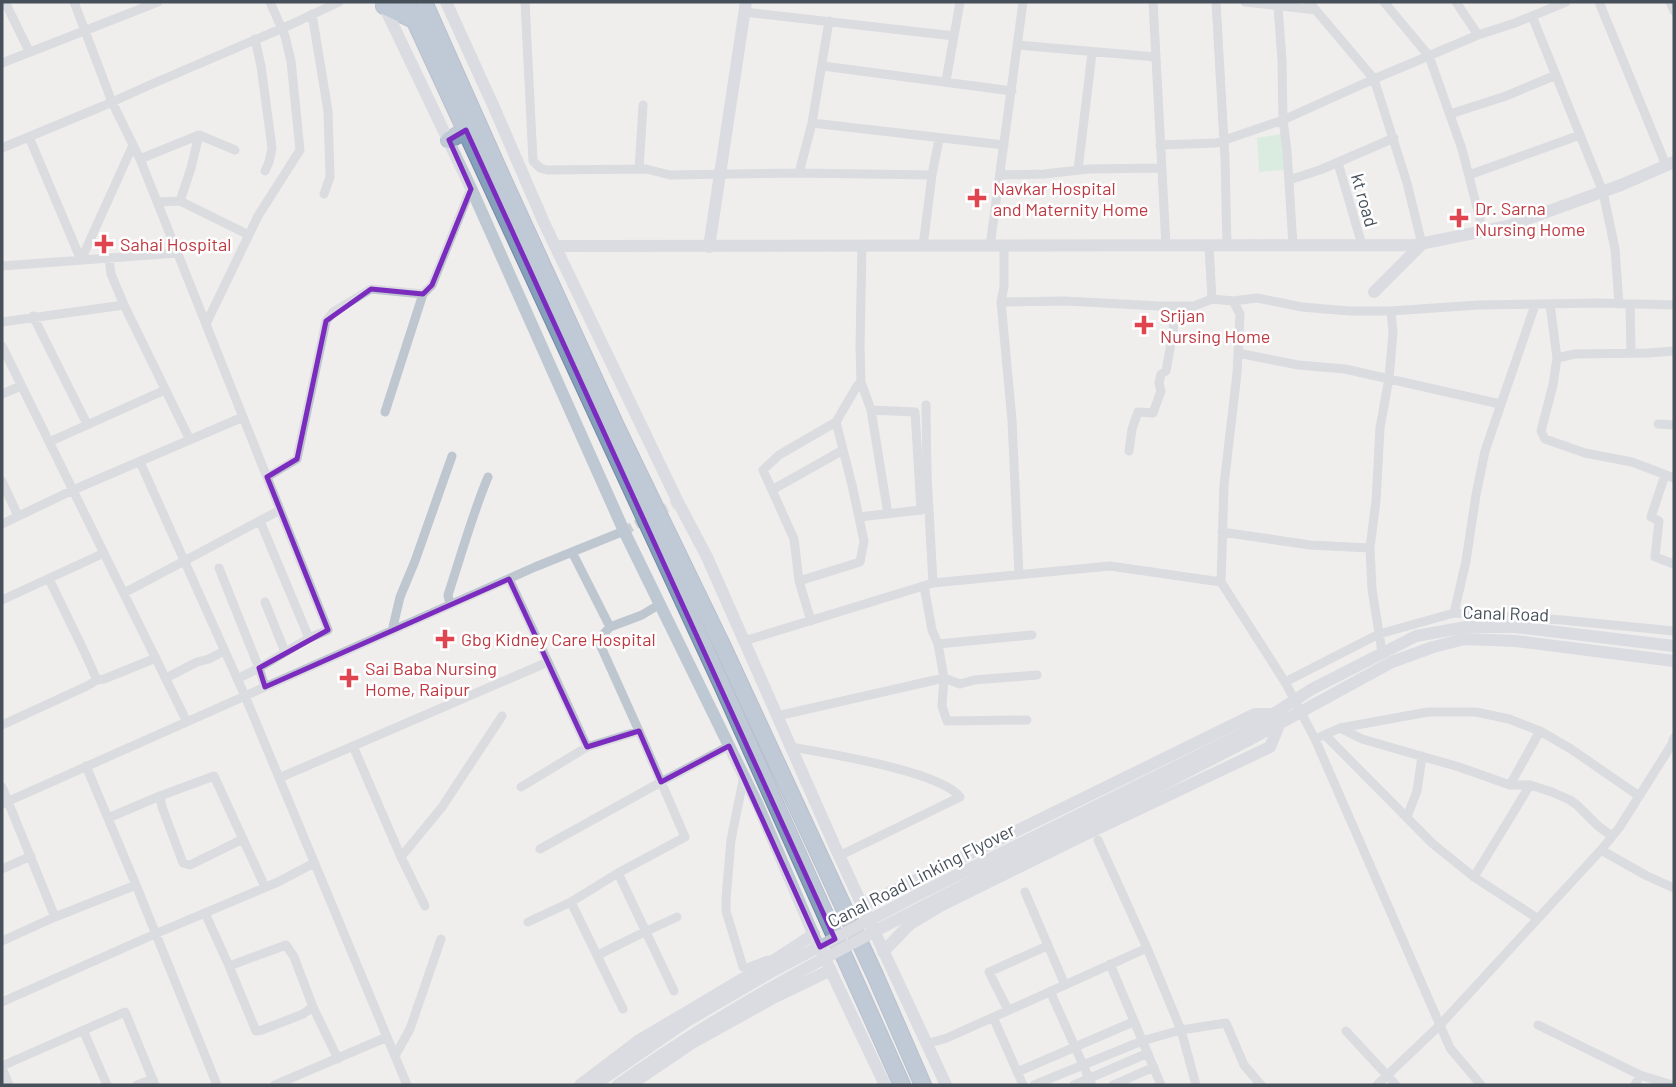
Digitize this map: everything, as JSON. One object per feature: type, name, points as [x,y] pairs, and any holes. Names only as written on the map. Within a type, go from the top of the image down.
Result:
[{"type":"highway","points":[[406,2],[721,683],[902,1085]]},
{"type":"highway","points":[[424,2],[611,414],[718,635],[923,1085]]},
{"type":"highway","points":[[383,4],[414,20]]},
{"type":"highway","points":[[449,140],[466,130]]},
{"type":"main road","points":[[446,2],[555,246],[707,557],[839,856],[946,1085]]},
{"type":"main road","points":[[383,4],[471,188],[624,531],[758,805],[814,934],[885,1085]]},
{"type":"main road","points":[[709,247],[746,7]]},
{"type":"main road","points":[[555,246],[1415,245],[1508,226],[1603,192],[1670,163]]},
{"type":"main road","points":[[1374,292],[1422,244]]},
{"type":"main road","name":"Canal Road","points":[[1276,720],[1295,700],[1312,689],[1382,652],[1416,636],[1466,626],[1515,627],[1674,646]]},
{"type":"main road","name":"Canal Road","points":[[1276,720],[1301,713],[1392,662],[1465,639],[1516,641],[1674,661]]},
{"type":"main road","points":[[863,906],[1255,714],[1276,720],[1270,747],[942,905],[910,924],[883,952]]},
{"type":"main road","name":"Canal Road Linking Flyover","points":[[618,1085],[654,1059],[778,983],[1276,720]]},
{"type":"main road","name":"Canal Road Linking Flyover","points":[[594,1085],[687,1021],[771,972],[919,894],[1247,736]]},
{"type":"main road","points":[[580,1085],[638,1041],[814,934]]},
{"type":"main road","points":[[631,1085],[692,1043],[775,997],[831,970]]},
{"type":"street","points":[[74,2],[112,102],[140,159],[328,630],[237,679]]},
{"type":"street","points":[[2,63],[146,4],[158,2]]},
{"type":"street","points":[[206,324],[263,206],[300,150],[291,61],[285,36],[270,2]]},
{"type":"street","points":[[2,148],[338,2]]},
{"type":"street","points":[[525,2],[533,161],[540,168],[646,169],[670,175],[932,175]]},
{"type":"street","points":[[946,81],[960,2]]},
{"type":"street","points":[[990,246],[1023,2]]},
{"type":"street","points":[[1153,2],[1166,246]]},
{"type":"street","points":[[1216,2],[1227,246]]},
{"type":"street","points":[[1245,2],[1316,10]]},
{"type":"street","points":[[1309,2],[1374,79],[1394,138],[1422,244]]},
{"type":"street","points":[[1384,2],[1429,56],[1469,174],[1483,231]]},
{"type":"street","points":[[1456,2],[1478,35]]},
{"type":"street","points":[[1160,145],[1216,143],[1283,120],[1478,35],[1566,2]]},
{"type":"street","points":[[1599,2],[1670,163]]},
{"type":"street","points":[[1670,2],[1674,11]]},
{"type":"street","points":[[4,4],[29,51]]},
{"type":"street","points":[[1278,6],[1283,120],[1293,246]]},
{"type":"street","points":[[746,7],[829,21],[954,36]]},
{"type":"street","points":[[312,15],[328,111],[330,177],[324,194]]},
{"type":"street","points":[[1532,16],[1603,192],[1615,249],[1619,304]]},
{"type":"street","points":[[799,173],[812,123],[829,21]]},
{"type":"street","points":[[255,39],[272,148],[270,162],[265,171]]},
{"type":"street","points":[[1017,45],[1156,57]]},
{"type":"street","points":[[1078,170],[1092,53]]},
{"type":"street","points":[[823,66],[1012,91]]},
{"type":"street","points":[[1450,114],[1506,96],[1556,75]]},
{"type":"street","points":[[639,169],[643,105]]},
{"type":"street","points":[[812,123],[1004,145]]},
{"type":"street","points":[[180,201],[199,135]]},
{"type":"street","points":[[140,159],[199,135],[235,150]]},
{"type":"street","points":[[1469,174],[1580,135]]},
{"type":"street","points":[[29,137],[81,260]]},
{"type":"street","points":[[1289,180],[1338,163],[1394,138]]},
{"type":"street","points":[[923,246],[939,139]]},
{"type":"street","points":[[81,260],[133,145]]},
{"type":"street","name":"kt road","points":[[1338,163],[1362,246]]},
{"type":"street","points":[[1000,176],[1078,170],[1162,168]]},
{"type":"street","points":[[385,412],[423,294],[432,285],[471,188]]},
{"type":"street","points":[[157,202],[180,201],[249,235]]},
{"type":"street","points":[[862,246],[861,382],[871,410],[888,514]]},
{"type":"street","points":[[1004,246],[1004,286],[1001,302],[1012,420],[1019,574]]},
{"type":"street","points":[[1209,246],[1212,299]]},
{"type":"street","points":[[2,266],[177,253]]},
{"type":"street","points":[[109,258],[111,274],[124,305],[190,440]]},
{"type":"street","points":[[267,477],[297,459],[326,321],[333,312],[371,289],[423,294]]},
{"type":"street","points":[[1001,302],[1065,301],[1194,306],[1212,299],[1233,301],[1257,298],[1349,312],[1478,305],[1674,305]]},
{"type":"street","points":[[1233,301],[1240,314],[1224,485],[1221,582],[1285,682],[1301,713],[1320,737],[1433,844],[1474,877],[1537,918]]},
{"type":"street","points":[[1454,613],[1485,451],[1535,304]]},
{"type":"street","points":[[1550,304],[1557,358],[1541,430],[1545,439],[1585,453],[1632,462],[1669,477],[1651,517],[1659,521],[1655,557],[1674,564]]},
{"type":"street","points":[[1630,304],[1632,352]]},
{"type":"street","points":[[2,321],[124,305]]},
{"type":"street","points":[[1129,451],[1138,412],[1153,413],[1161,391],[1161,374],[1166,371],[1170,359],[1175,306]]},
{"type":"street","points":[[1382,652],[1372,589],[1370,548],[1380,428],[1389,378],[1393,333],[1391,311]]},
{"type":"street","points":[[33,316],[87,425]]},
{"type":"street","points":[[2,346],[187,722]]},
{"type":"street","points":[[1557,358],[1575,354],[1674,351]]},
{"type":"street","points":[[1238,353],[1298,365],[1345,369],[1500,404]]},
{"type":"street","points":[[811,621],[799,581],[794,539],[763,470],[779,455],[836,422],[861,382]]},
{"type":"street","points":[[2,394],[21,386]]},
{"type":"street","points":[[49,442],[165,390]]},
{"type":"street","points":[[926,405],[928,585],[932,630],[938,643],[944,678],[942,706],[947,721],[1027,720]]},
{"type":"street","points":[[859,517],[921,510],[915,412],[871,410]]},
{"type":"street","points":[[2,524],[243,417]]},
{"type":"street","points":[[799,581],[860,562],[864,541],[836,422]]},
{"type":"street","points":[[1658,424],[1674,425]]},
{"type":"street","points":[[772,490],[843,450]]},
{"type":"street","points":[[391,631],[400,597],[452,456]]},
{"type":"street","points":[[140,461],[237,679],[407,1085]]},
{"type":"street","points":[[450,605],[448,595],[488,477]]},
{"type":"street","points":[[2,481],[18,516]]},
{"type":"street","points":[[124,593],[280,510]]},
{"type":"street","points":[[260,521],[309,638]]},
{"type":"street","points":[[5,802],[509,579],[624,531]]},
{"type":"street","points":[[1222,531],[1310,545],[1370,548]]},
{"type":"street","points":[[572,552],[610,627]]},
{"type":"street","points":[[2,600],[104,553]]},
{"type":"street","points":[[744,641],[928,585],[1110,566],[1221,582]]},
{"type":"street","points":[[219,568],[260,668],[264,687]]},
{"type":"street","points":[[49,579],[85,651],[96,680]]},
{"type":"street","points":[[509,579],[587,747]]},
{"type":"street","points":[[265,602],[285,652]]},
{"type":"street","points":[[528,922],[571,902],[685,837],[598,640],[610,627],[642,615],[660,604]]},
{"type":"street","points":[[1285,682],[1379,634],[1454,613],[1674,631]]},
{"type":"street","points":[[938,643],[1032,635]]},
{"type":"street","points":[[166,678],[224,651]]},
{"type":"street","points":[[2,725],[96,680],[156,658]]},
{"type":"street","points":[[279,778],[548,662]]},
{"type":"street","points":[[778,716],[944,678],[960,684],[975,680],[1037,675]]},
{"type":"street","points":[[1320,737],[1340,728],[1428,712],[1476,712],[1509,719],[1539,731],[1571,749],[1639,796]]},
{"type":"street","points":[[401,857],[442,807],[502,716]]},
{"type":"street","points":[[1340,728],[1362,738],[1510,785],[1530,785],[1570,800],[1612,836]]},
{"type":"street","points":[[521,788],[587,747],[639,731]]},
{"type":"street","points":[[1510,785],[1539,731]]},
{"type":"street","points":[[1320,737],[1450,1048],[1481,1085]]},
{"type":"street","points":[[1377,1085],[1440,1025],[1601,850],[1639,796],[1674,738]]},
{"type":"street","points":[[353,746],[425,906]]},
{"type":"street","points":[[540,849],[729,746]]},
{"type":"street","points":[[791,747],[887,765],[955,791],[960,797],[839,856]]},
{"type":"street","points":[[1407,817],[1417,791],[1422,757]]},
{"type":"street","points":[[86,766],[217,1085]]},
{"type":"street","points":[[108,818],[214,776],[265,887]]},
{"type":"street","points":[[744,776],[731,840],[726,911],[743,967],[776,959]]},
{"type":"street","points":[[1474,877],[1530,785]]},
{"type":"street","points":[[2,787],[5,802],[31,856],[55,917]]},
{"type":"street","points":[[160,796],[183,863],[190,865],[243,839]]},
{"type":"street","points":[[1098,840],[1181,1030],[1196,1085]]},
{"type":"street","points":[[1601,850],[1674,888]]},
{"type":"street","points":[[2,869],[31,856]]},
{"type":"street","points":[[2,1002],[314,863]]},
{"type":"street","points":[[618,873],[674,991]]},
{"type":"street","points":[[2,941],[136,885]]},
{"type":"street","points":[[1025,892],[1065,985]]},
{"type":"street","points":[[571,902],[623,1009]]},
{"type":"street","points":[[205,913],[256,1031],[303,1014],[313,1007]]},
{"type":"street","points":[[598,956],[606,949],[614,948],[677,917]]},
{"type":"street","points":[[395,1056],[410,1030],[441,939]]},
{"type":"street","points":[[229,966],[286,945],[294,957],[313,1007],[338,1059]]},
{"type":"street","points":[[1008,1010],[989,972],[1047,946]]},
{"type":"street","points":[[926,1044],[947,1038],[1147,948]]},
{"type":"street","points":[[1110,964],[1161,1085]]},
{"type":"street","points":[[1051,991],[1090,1082]]},
{"type":"street","points":[[9,1085],[2,1067],[125,1012],[154,1082],[137,1085]]},
{"type":"street","points":[[992,1017],[1023,1085]]},
{"type":"street","points":[[1017,1072],[1133,1022]]},
{"type":"street","points":[[1034,1085],[1142,1041],[1181,1030],[1226,1023],[1244,1065],[1261,1085]]},
{"type":"street","points":[[1538,1025],[1640,1075],[1672,1085]]},
{"type":"street","points":[[83,1030],[107,1085]]},
{"type":"street","points":[[1346,1031],[1396,1085]]},
{"type":"street","points":[[275,1085],[387,1037]]},
{"type":"street","points":[[1074,1085],[1090,1082],[1147,1053]]},
{"type":"street","points":[[1113,1085],[1154,1067]]},
{"type":"street","points":[[1635,1085],[1640,1075]]},
{"type":"highlighted area","points":[[466,130],[835,939],[820,947],[729,746],[661,782],[639,731],[587,747],[509,579],[265,687],[259,668],[328,630],[267,477],[297,459],[326,321],[371,289],[423,294],[432,285],[471,189],[449,140]]},
{"type":"green space","points":[[1282,134],[1284,170],[1259,172],[1257,138]]},
{"type":"tunnel","points":[[624,531],[678,502]]},
{"type":"place","name":"Navkar Hospital and Maternity Home","points":[[977,198]]},
{"type":"place","name":"Dr. Sarna Nursing Home","points":[[1459,218]]},
{"type":"place","name":"Sahai Hospital","points":[[104,244]]},
{"type":"place","name":"Srijan Nursing Home","points":[[1144,325]]},
{"type":"place","name":"Gbg Kidney Care Hospital","points":[[445,639]]},
{"type":"place","name":"Sai Baba Nursing Home, Raipur","points":[[349,678]]}]
